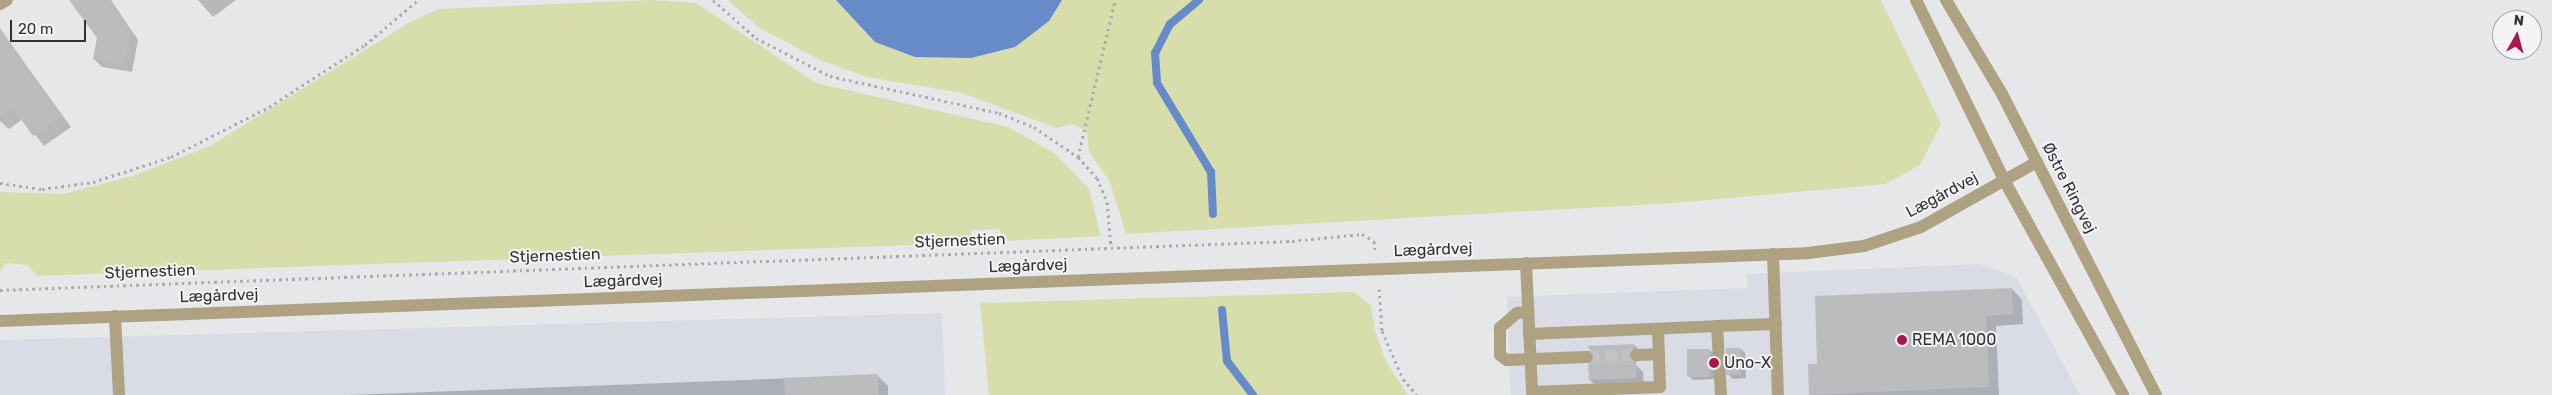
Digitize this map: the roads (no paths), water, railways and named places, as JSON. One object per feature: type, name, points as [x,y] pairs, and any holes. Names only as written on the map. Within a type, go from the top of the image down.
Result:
[{"type":"street","points":[[0,4],[7,0]]},
{"type":"street","points":[[1916,0],[2004,180],[2123,395]]},
{"type":"street","name":"Østre Ringvej","points":[[1946,0],[2036,162],[2156,395]]},
{"type":"street","name":"Lægårdvej","points":[[0,321],[1773,254],[1864,246],[1921,227],[2036,162]]},
{"type":"street","points":[[1773,254],[1778,395]]},
{"type":"street","points":[[1526,262],[1532,392],[1660,391],[1658,329]]},
{"type":"street","points":[[1528,312],[1517,313],[1500,328],[1500,355],[1506,360],[1587,357]]},
{"type":"street","points":[[115,316],[119,395]]},
{"type":"street","points":[[1530,334],[1776,324]]},
{"type":"street","points":[[1717,326],[1721,395]]},
{"type":"street","points":[[1636,355],[1659,354]]},
{"type":"water","points":[[836,0],[1062,0],[1049,21],[1015,47],[971,58],[915,57],[875,42]]},
{"type":"waterway","points":[[1199,0],[1170,24],[1155,53],[1157,83],[1211,172],[1213,214]]},
{"type":"waterway","points":[[1222,310],[1227,361],[1253,395]]},
{"type":"tunnel","points":[[1587,357],[1636,355]]},
{"type":"place","name":"REMA 1000","points":[[1902,340]]},
{"type":"place","name":"Uno-X","points":[[1714,363]]}]
